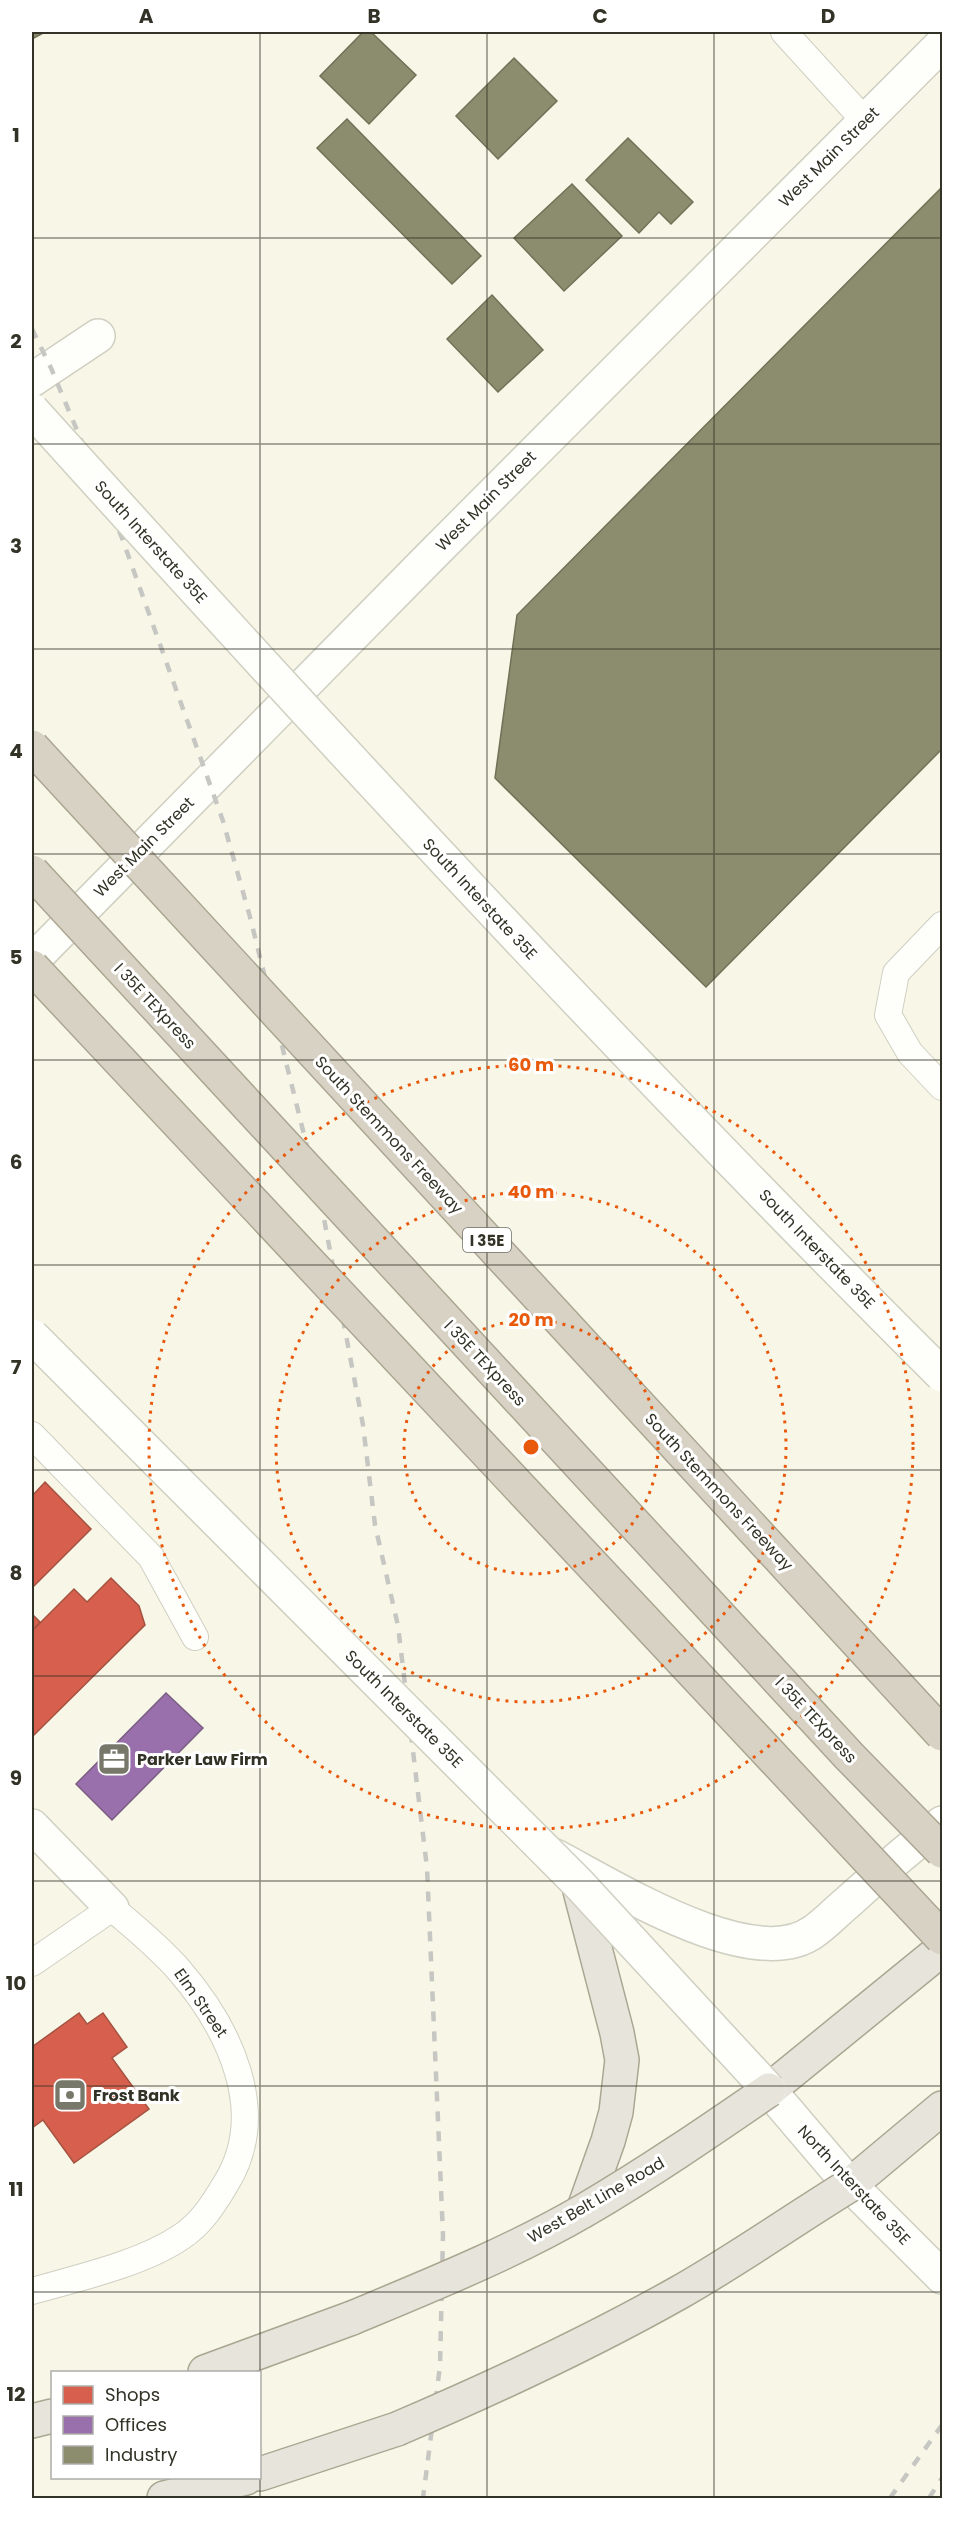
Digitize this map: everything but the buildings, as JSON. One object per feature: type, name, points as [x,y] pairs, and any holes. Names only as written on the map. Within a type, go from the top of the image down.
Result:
[{"type":"highway","name":"South Stemmons Freeway","points":[[32,747],[942,1734]]},
{"type":"highway","name":"I 35E TEXpress","points":[[32,872],[841,1747],[942,1851]]},
{"type":"highway","points":[[32,967],[942,1938]]},
{"type":"main road","name":"West Main Street","points":[[32,961],[434,553],[942,44]]},
{"type":"main road","points":[[32,380],[98,336]]},
{"type":"main road","name":"South Interstate 35E","points":[[32,410],[264,667],[534,958],[942,1375]]},
{"type":"main road","name":"South Interstate 35E","points":[[32,1336],[578,1883],[768,2090]]},
{"type":"main road","points":[[546,1851],[679,1919],[722,1937],[762,1945],[791,1942],[812,1934],[942,1823]]},
{"type":"main road","name":"Elm Street","points":[[32,1826],[112,1908]]},
{"type":"main road","points":[[578,1883],[622,2060],[616,2112],[583,2211]]},
{"type":"main road","name":"West Belt Line Road","points":[[210,2371],[342,2322],[424,2288],[583,2211],[673,2156],[768,2090],[942,1949]]},
{"type":"main road","name":"North Interstate 35E","points":[[768,2090],[850,2185],[942,2277]]},
{"type":"main road","points":[[261,2474],[397,2429],[548,2362],[682,2290],[850,2185],[942,2108]]},
{"type":"main road","points":[[32,2421],[51,2416]]},
{"type":"main road","points":[[164,2499],[242,2479]]},
{"type":"lane","points":[[784,32],[865,121]]},
{"type":"lane","points":[[942,925],[896,973],[888,1015],[909,1053],[942,1087]]},
{"type":"lane","points":[[32,1435],[151,1557],[195,1637]]},
{"type":"lane","points":[[32,1963],[112,1908]]},
{"type":"lane","name":"Elm Street","points":[[32,2291],[151,2255],[183,2236],[208,2213],[236,2168],[246,2122],[243,2082],[227,2040],[180,1972],[161,1951],[112,1908]]},
{"type":"railway","points":[[32,329],[51,368],[122,538],[223,821],[250,917],[321,1203],[363,1425],[375,1525],[398,1626],[427,1868],[443,2235],[440,2366],[423,2498]]},
{"type":"railway","points":[[890,2498],[942,2425]]},
{"type":"railway","points":[[929,2498],[942,2478]]},
{"type":"place","name":"Parker Law Firm","points":[[114,1759]]},
{"type":"place","name":"Frost Bank","points":[[70,2095]]}]
